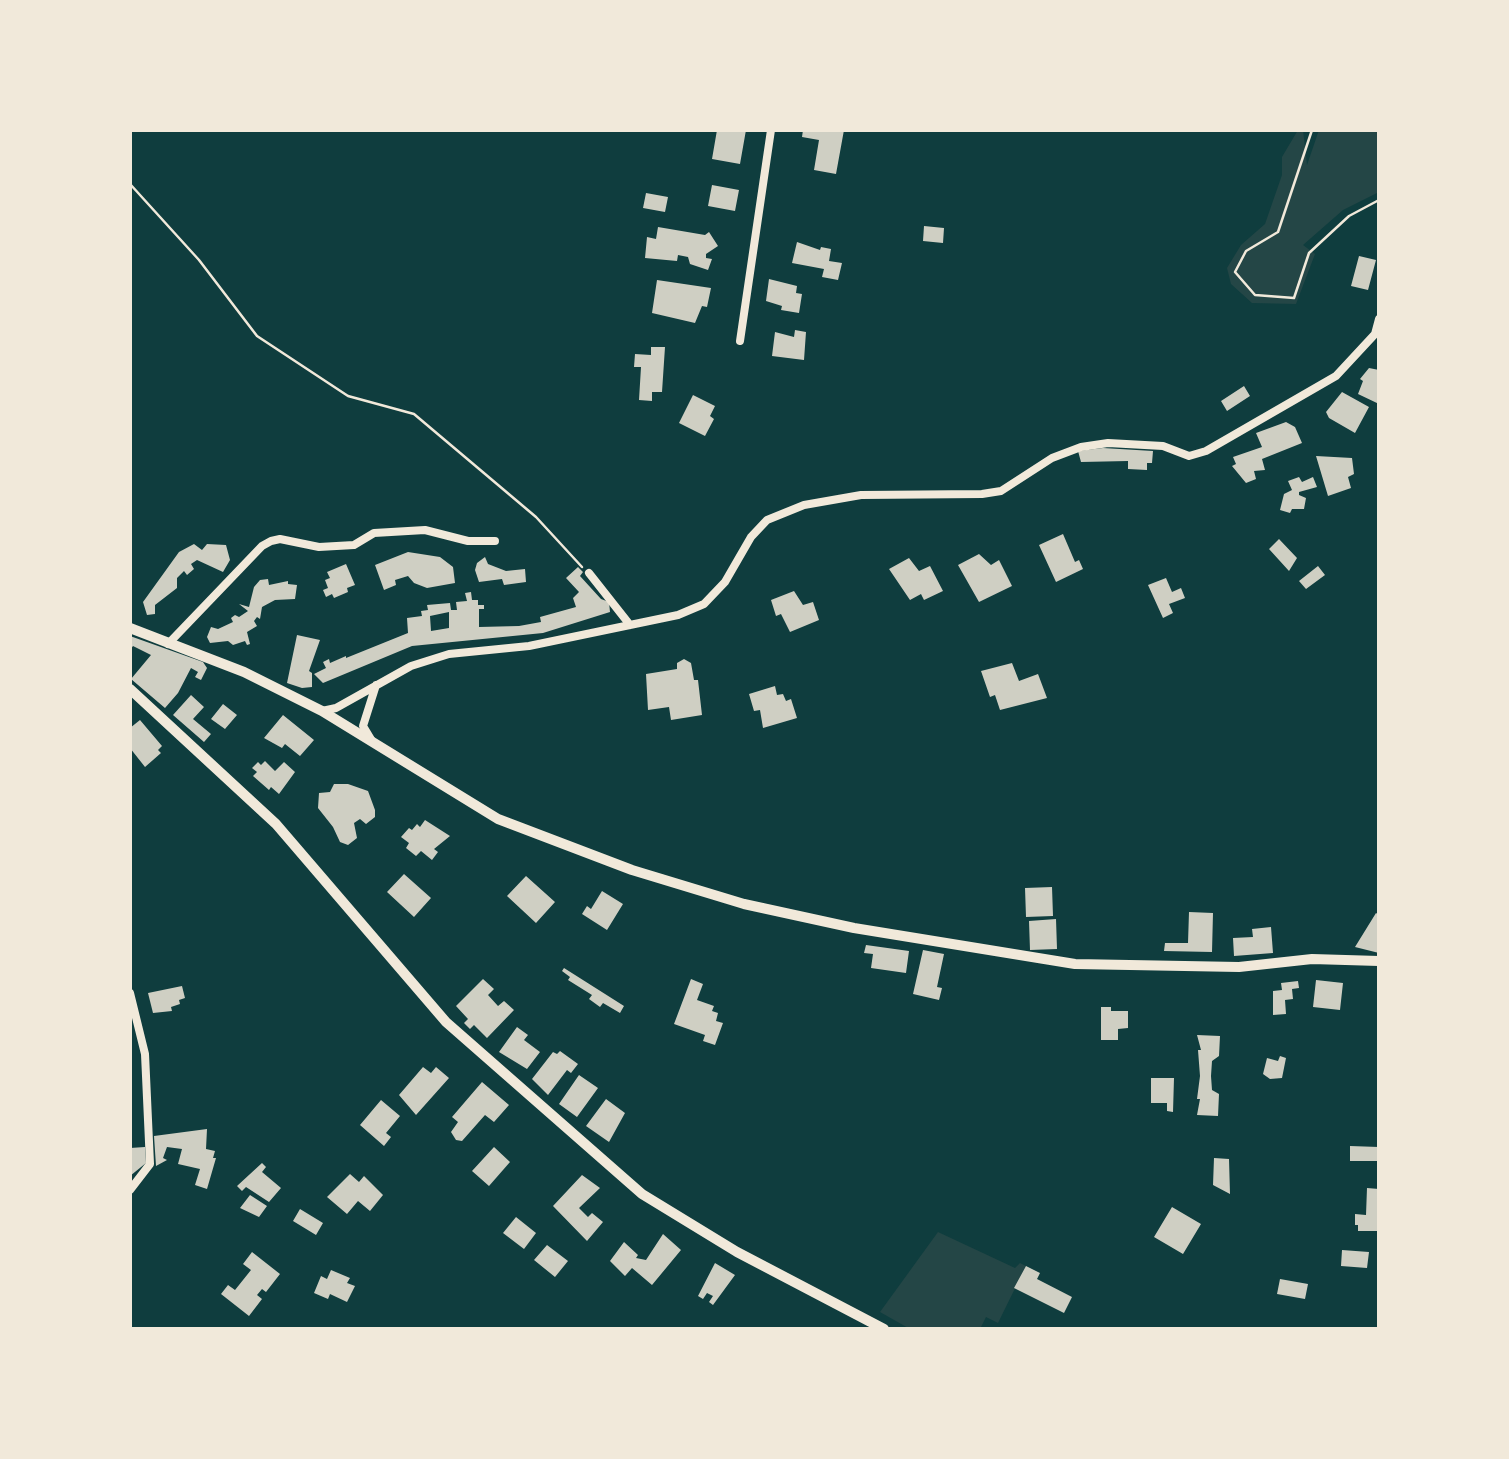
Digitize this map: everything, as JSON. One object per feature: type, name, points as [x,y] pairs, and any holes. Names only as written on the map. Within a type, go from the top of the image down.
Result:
[{"type":"street","points":[[740,341],[770,130]]},
{"type":"street","points":[[322,711],[336,708],[411,666],[448,654],[529,646],[678,616],[704,604],[725,582],[751,537],[767,520],[804,505],[861,495],[1001,491],[1052,458],[1081,447],[1163,446],[1189,456],[1206,451],[1336,376],[1374,334],[1379,319]]},
{"type":"street","points":[[168,644],[262,546],[272,541],[319,547],[354,545],[374,533],[425,530],[468,541],[495,541]]},
{"type":"street","points":[[589,574],[630,625]]},
{"type":"street","points":[[130,628],[244,672],[322,711],[498,819],[632,870],[780,912],[1075,964],[1240,967],[1312,959],[1379,961]]},
{"type":"street","points":[[375,745],[363,726],[377,683]]},
{"type":"street","points":[[130,688],[276,824],[446,1022],[642,1194],[737,1252],[884,1329]]},
{"type":"street","points":[[130,993],[145,1054],[150,1145],[150,1164],[130,1190]]},
{"type":"path","points":[[1312,130],[1278,232],[1246,251],[1235,272],[1255,295],[1294,298],[1309,253],[1349,216],[1379,200]]},
{"type":"path","points":[[130,184],[199,260],[257,336],[348,396],[414,414],[536,517],[589,574]]},
{"type":"shaded area","points":[[1298,130],[1303,130],[1307,165],[1319,130],[1379,130],[1379,192],[1343,210],[1303,245],[1315,254],[1296,304],[1252,303],[1231,284],[1227,268],[1241,245],[1265,224],[1282,175],[1282,157]]},
{"type":"shaded area","points":[[938,1232],[1015,1268],[1020,1263],[1026,1266],[998,1323],[986,1317],[980,1329],[910,1329],[880,1312]]},
{"type":"building","points":[[717,130],[746,130],[740,164],[712,159]]},
{"type":"building","points":[[803,130],[844,130],[836,174],[814,170],[819,140],[802,137]]},
{"type":"building","points":[[712,185],[739,190],[735,211],[708,206]]},
{"type":"building","points":[[646,193],[668,197],[665,212],[643,208]]},
{"type":"building","points":[[924,226],[944,228],[943,243],[923,241]]},
{"type":"building","points":[[658,227],[705,235],[709,232],[718,246],[706,254],[706,258],[712,259],[708,270],[678,255],[677,261],[645,258],[647,237],[656,239]]},
{"type":"building","points":[[797,242],[820,250],[831,249],[829,261],[842,263],[838,280],[822,277],[824,269],[792,263]]},
{"type":"building","points":[[1359,256],[1376,260],[1368,290],[1351,286]]},
{"type":"building","points":[[769,279],[797,286],[796,293],[802,294],[799,313],[781,310],[782,306],[766,301]]},
{"type":"building","points":[[657,280],[711,288],[707,307],[702,306],[695,323],[652,313]]},
{"type":"building","points":[[795,330],[806,332],[804,360],[772,356],[775,332],[794,337]]},
{"type":"building","points":[[651,347],[665,347],[662,392],[652,392],[652,401],[639,400],[641,367],[634,367],[635,354],[651,355]]},
{"type":"building","points":[[1369,368],[1379,370],[1379,404],[1358,394],[1363,381],[1360,379]]},
{"type":"building","points":[[1244,386],[1250,396],[1227,411],[1221,401]]},
{"type":"building","points":[[1342,392],[1369,407],[1355,433],[1329,418],[1326,412]]},
{"type":"building","points":[[693,395],[715,406],[710,416],[714,419],[705,436],[679,423]]},
{"type":"building","points":[[1286,422],[1295,427],[1302,443],[1262,459],[1265,470],[1254,471],[1256,479],[1246,483],[1232,466],[1236,464],[1233,457],[1262,447],[1256,433]]},
{"type":"building","points":[[1078,451],[1153,451],[1152,463],[1147,463],[1147,470],[1128,469],[1128,461],[1081,462]]},
{"type":"building","points":[[1316,456],[1352,458],[1354,474],[1348,477],[1351,488],[1328,496]]},
{"type":"building","points":[[1299,477],[1302,482],[1313,477],[1317,487],[1299,492],[1306,498],[1304,509],[1292,509],[1290,513],[1280,510],[1284,494],[1292,490],[1288,481]]},
{"type":"building","points":[[1063,534],[1075,562],[1079,560],[1083,569],[1056,582],[1039,545]]},
{"type":"building","points":[[1279,539],[1297,558],[1289,571],[1269,549]]},
{"type":"building","points":[[194,544],[202,550],[207,544],[226,545],[230,560],[223,572],[197,560],[191,564],[194,569],[177,578],[177,588],[155,605],[155,614],[147,615],[143,602],[179,552]]},
{"type":"building","points":[[408,552],[440,557],[453,567],[455,583],[427,588],[408,576],[395,580],[396,585],[384,590],[375,565]]},
{"type":"building","points":[[979,554],[991,565],[999,560],[1012,586],[979,602],[958,565]]},
{"type":"building","points":[[485,557],[488,564],[506,571],[525,569],[526,582],[479,582],[475,570]]},
{"type":"building","points":[[909,558],[919,571],[930,566],[943,591],[924,600],[921,594],[910,600],[889,569]]},
{"type":"building","points":[[346,564],[355,585],[334,598],[332,594],[326,597],[323,590],[328,588],[327,572]]},
{"type":"building","points":[[1318,566],[1325,575],[1306,589],[1299,581]]},
{"type":"building","points":[[578,567],[583,572],[580,576],[601,599],[609,602],[610,612],[543,633],[412,646],[323,683],[314,674],[326,668],[323,662],[329,659],[330,663],[346,658],[408,633],[407,618],[422,616],[427,605],[450,603],[451,610],[457,610],[456,602],[467,601],[465,593],[471,592],[472,600],[484,605],[484,609],[479,609],[479,627],[541,622],[540,617],[576,607],[573,598],[579,592],[566,578]],"holes":[[[449,612],[449,628],[431,631],[430,616]]]},
{"type":"building","points":[[1166,578],[1172,592],[1181,588],[1185,598],[1169,604],[1173,613],[1163,618],[1148,585]]},
{"type":"building","points":[[268,579],[269,585],[288,581],[297,585],[295,599],[275,600],[262,607],[260,619],[254,621],[257,626],[247,632],[250,644],[210,643],[207,637],[211,627],[218,629],[233,622],[231,618],[235,615],[239,617],[248,611],[239,604],[249,607],[254,587],[260,580]]},
{"type":"building","points":[[794,591],[803,605],[813,602],[819,620],[790,632],[781,614],[776,616],[771,600]]},
{"type":"building","points":[[297,635],[320,640],[309,671],[312,687],[287,683]]},
{"type":"building","points":[[130,636],[203,662],[207,668],[201,680],[191,668],[165,708],[131,679],[151,655],[133,646],[130,650]]},
{"type":"building","points":[[684,659],[691,663],[694,680],[698,680],[702,715],[671,720],[669,707],[648,710],[646,674],[677,669],[677,663]]},
{"type":"building","points":[[1012,663],[1019,681],[1038,674],[1047,698],[1000,710],[995,695],[990,697],[981,671]]},
{"type":"building","points":[[775,686],[777,695],[783,694],[786,701],[791,699],[797,718],[763,728],[760,710],[754,711],[749,694]]},
{"type":"building","points":[[191,695],[204,707],[193,719],[211,734],[204,742],[173,715]]},
{"type":"building","points":[[223,704],[237,715],[225,729],[211,719]]},
{"type":"building","points":[[283,715],[314,740],[300,756],[285,744],[282,748],[264,738]]},
{"type":"building","points":[[140,720],[162,746],[158,750],[161,753],[145,767],[130,748],[130,728]]},
{"type":"building","points":[[265,761],[275,771],[284,762],[295,772],[279,794],[253,776],[257,772],[252,768]]},
{"type":"building","points":[[334,784],[368,791],[375,810],[375,817],[366,824],[360,819],[354,823],[357,838],[348,845],[340,842],[318,808],[319,793],[330,792]]},
{"type":"building","points":[[425,820],[450,836],[434,849],[438,852],[432,860],[421,851],[416,856],[401,837]]},
{"type":"building","points":[[404,874],[431,898],[414,917],[387,892]]},
{"type":"building","points":[[526,876],[555,902],[536,923],[507,896]]},
{"type":"building","points":[[1052,887],[1053,916],[1026,917],[1025,888]]},
{"type":"building","points":[[602,891],[623,904],[607,930],[582,914],[587,906],[591,909]]},
{"type":"building","points":[[1189,912],[1213,913],[1212,952],[1164,951],[1165,943],[1188,943]]},
{"type":"building","points":[[1376,913],[1379,915],[1379,953],[1355,947]]},
{"type":"building","points":[[1056,919],[1057,949],[1030,950],[1029,921]]},
{"type":"building","points":[[1271,927],[1273,953],[1234,956],[1233,938],[1253,937],[1252,929]]},
{"type":"building","points":[[866,945],[909,951],[906,973],[871,968],[873,954],[864,953]]},
{"type":"building","points":[[923,950],[944,954],[937,987],[942,988],[939,1000],[913,994]]},
{"type":"building","points":[[564,968],[624,1006],[620,1013],[589,999],[592,995],[568,980]]},
{"type":"building","points":[[483,979],[494,989],[488,995],[498,1006],[504,1001],[514,1010],[487,1038],[474,1025],[470,1029],[464,1023],[468,1019],[456,1006]]},
{"type":"building","points":[[691,979],[703,984],[697,1000],[714,1006],[712,1011],[718,1013],[716,1021],[723,1023],[715,1045],[703,1041],[705,1035],[674,1024]]},
{"type":"building","points":[[1316,980],[1343,983],[1340,1010],[1313,1007]]},
{"type":"building","points":[[1298,981],[1299,988],[1292,989],[1293,999],[1285,1000],[1286,1014],[1273,1015],[1273,991],[1282,990],[1281,983]]},
{"type":"building","points":[[182,986],[185,998],[179,1000],[180,1004],[171,1007],[172,1011],[153,1013],[148,993]]},
{"type":"building","points":[[1101,1007],[1128,1011],[1128,1028],[1118,1029],[1118,1040],[1101,1040]]},
{"type":"building","points":[[517,1027],[528,1035],[524,1040],[540,1052],[527,1069],[499,1052]]},
{"type":"building","points":[[1197,1035],[1220,1036],[1219,1056],[1212,1061],[1211,1076],[1212,1090],[1219,1094],[1218,1116],[1197,1115],[1201,1050]]},
{"type":"building","points":[[560,1051],[578,1064],[571,1073],[567,1070],[548,1095],[532,1079],[553,1052]]},
{"type":"building","points":[[1280,1056],[1286,1058],[1282,1078],[1270,1079],[1263,1074],[1267,1058],[1278,1061]]},
{"type":"building","points":[[423,1067],[431,1073],[436,1067],[449,1078],[416,1115],[399,1095]]},
{"type":"building","points":[[579,1075],[598,1088],[577,1117],[559,1104]]},
{"type":"building","points":[[1151,1078],[1174,1078],[1173,1112],[1167,1111],[1167,1103],[1151,1103]]},
{"type":"building","points":[[482,1082],[509,1105],[494,1122],[485,1115],[462,1141],[456,1140],[451,1132],[458,1122],[452,1117]]},
{"type":"building","points":[[606,1099],[625,1113],[609,1142],[586,1126]]},
{"type":"building","points":[[381,1100],[400,1116],[386,1133],[391,1137],[384,1146],[360,1125]]},
{"type":"building","points":[[207,1129],[206,1149],[215,1151],[216,1158],[207,1189],[195,1185],[200,1169],[178,1164],[182,1149],[167,1147],[163,1158],[167,1160],[156,1166],[154,1136]]},
{"type":"building","points":[[1350,1146],[1379,1147],[1379,1161],[1350,1161]]},
{"type":"building","points":[[145,1147],[146,1163],[130,1176],[130,1148]]},
{"type":"building","points":[[494,1147],[510,1162],[489,1186],[472,1171]]},
{"type":"building","points":[[1214,1158],[1229,1159],[1230,1194],[1213,1185]]},
{"type":"building","points":[[262,1163],[266,1167],[262,1172],[281,1188],[269,1202],[246,1187],[242,1191],[237,1186]]},
{"type":"building","points":[[350,1174],[359,1182],[364,1176],[383,1195],[370,1211],[358,1201],[347,1214],[327,1197]]},
{"type":"building","points":[[582,1175],[600,1188],[579,1208],[588,1217],[592,1213],[603,1222],[587,1241],[553,1206]]},
{"type":"building","points":[[1367,1188],[1379,1189],[1379,1231],[1358,1231],[1355,1225],[1355,1214],[1366,1215]]},
{"type":"building","points":[[250,1195],[267,1206],[259,1217],[240,1208]]},
{"type":"building","points":[[1172,1207],[1201,1224],[1183,1254],[1154,1237]]},
{"type":"building","points":[[300,1209],[323,1223],[316,1235],[293,1221]]},
{"type":"building","points":[[516,1217],[536,1233],[524,1249],[503,1233]]},
{"type":"building","points":[[663,1234],[681,1250],[652,1285],[632,1268],[625,1276],[610,1261],[624,1242],[638,1255],[636,1258],[646,1260]]},
{"type":"building","points":[[547,1245],[568,1261],[555,1277],[534,1260]]},
{"type":"building","points":[[1342,1250],[1369,1252],[1367,1268],[1341,1266]]},
{"type":"building","points":[[252,1252],[280,1274],[266,1292],[262,1289],[257,1295],[262,1299],[249,1316],[221,1294],[228,1285],[235,1290],[251,1270],[243,1264]]},
{"type":"building","points":[[715,1263],[735,1275],[713,1305],[709,1302],[713,1296],[698,1296]]},
{"type":"building","points":[[1026,1266],[1040,1273],[1037,1279],[1072,1297],[1064,1313],[1014,1288]]},
{"type":"building","points":[[331,1270],[350,1278],[347,1283],[355,1286],[347,1302],[330,1294],[328,1299],[314,1293],[321,1276],[327,1279]]},
{"type":"building","points":[[1280,1279],[1308,1284],[1305,1299],[1277,1294]]}]
